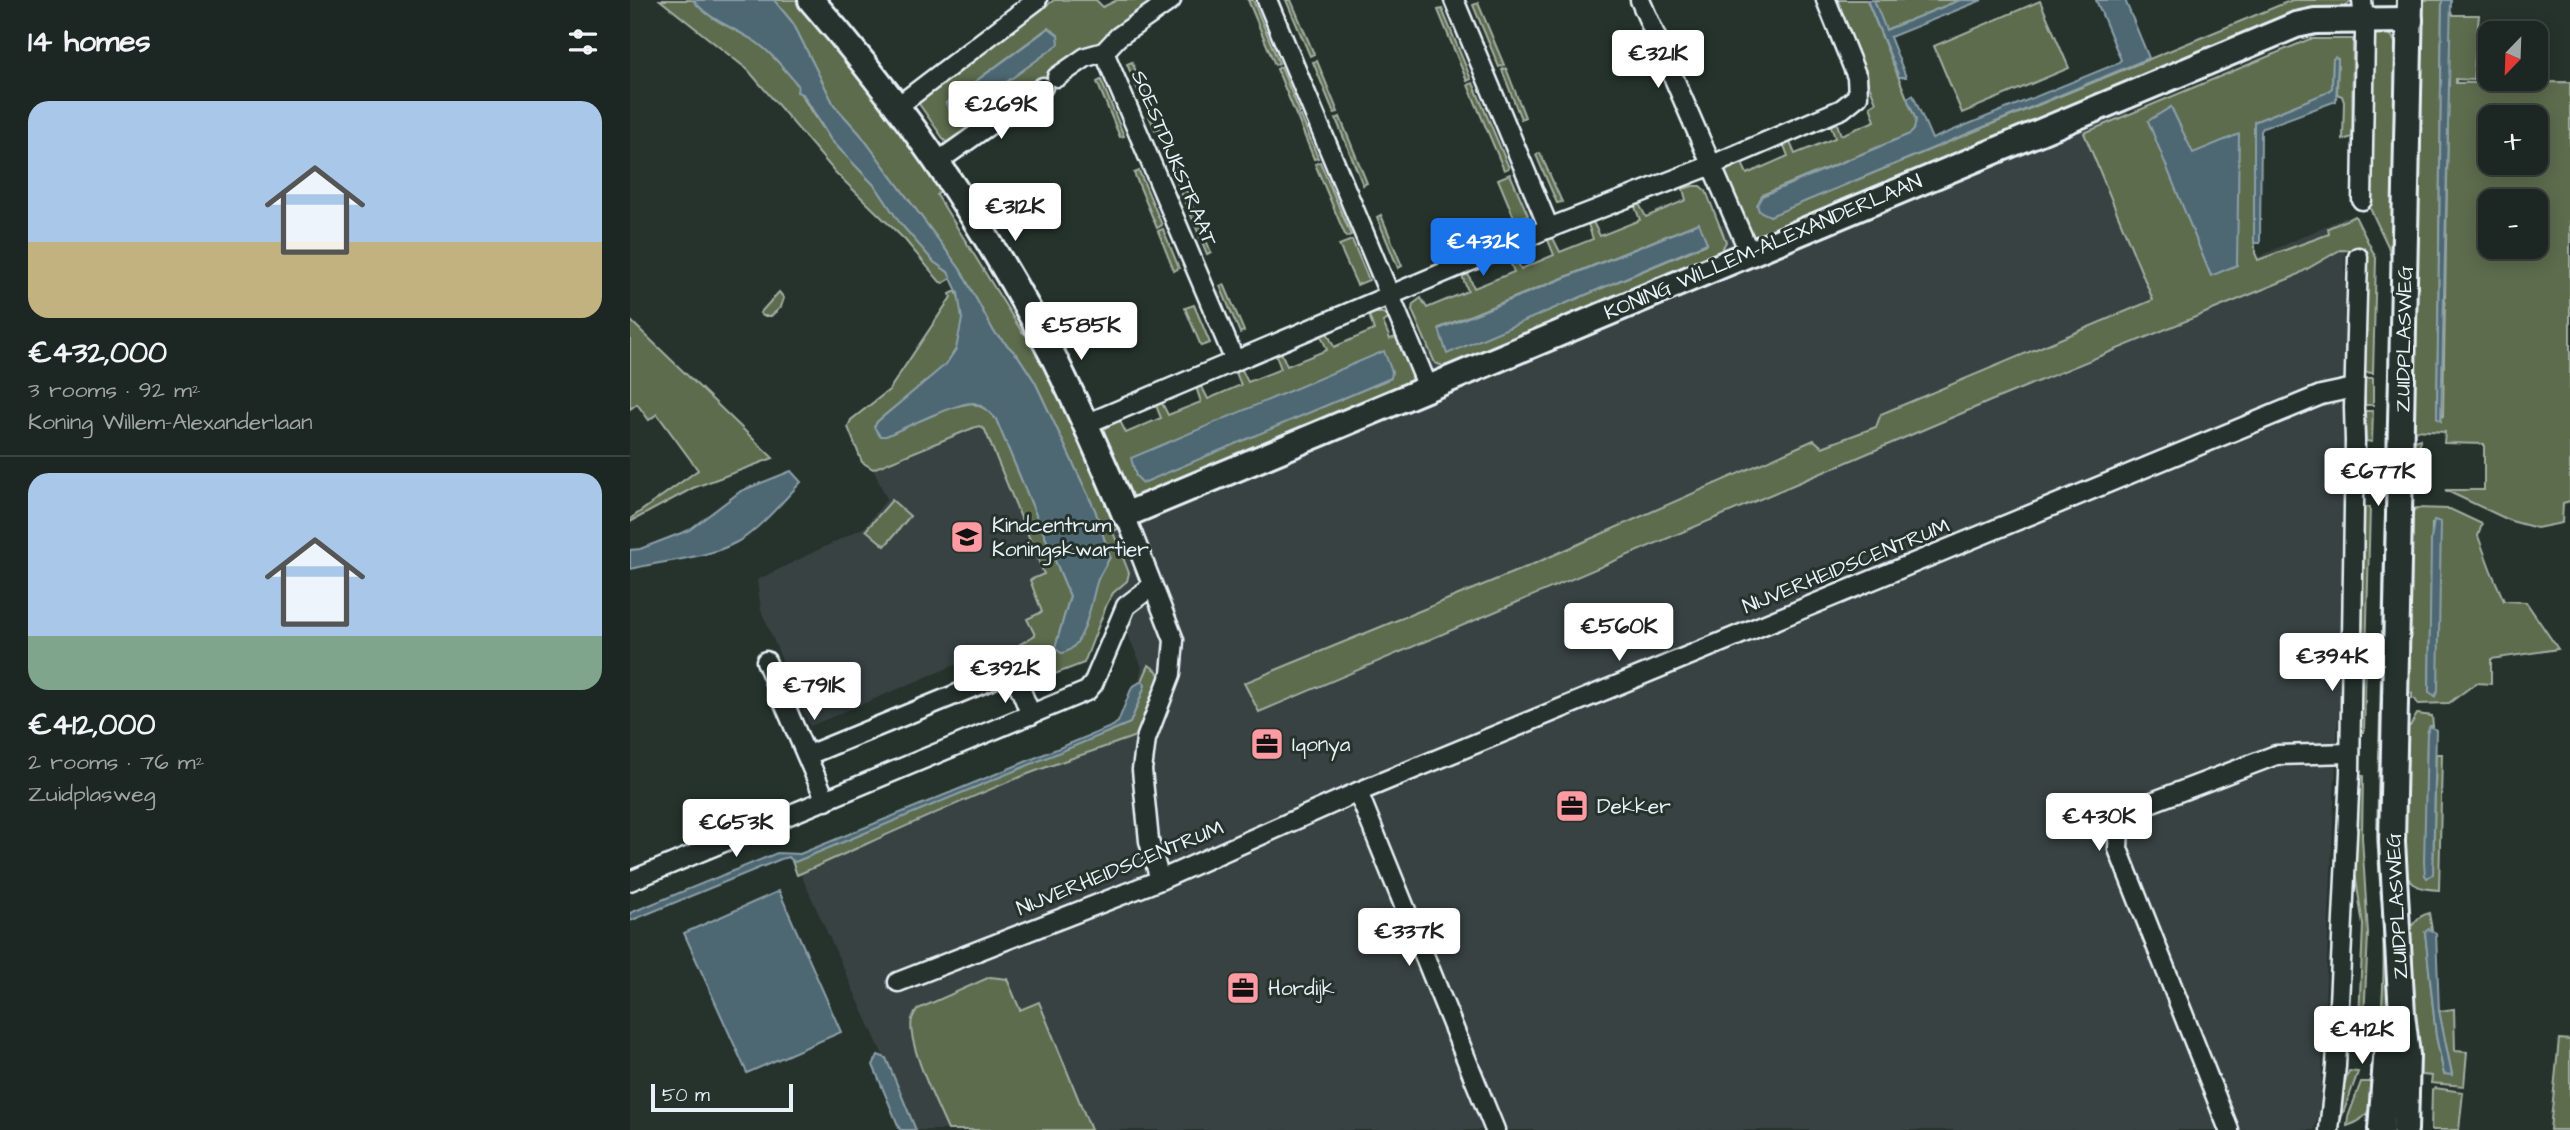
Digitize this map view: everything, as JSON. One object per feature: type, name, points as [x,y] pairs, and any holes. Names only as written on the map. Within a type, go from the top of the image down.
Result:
[{"type":"street","points":[[811,0],[898,106],[997,257],[1045,341],[1086,424],[1125,515],[1174,639],[1171,674],[1146,739],[1142,770],[1149,841],[1160,880]]},
{"type":"street","points":[[898,106],[1037,0]]},
{"type":"street","points":[[936,163],[1086,57],[1104,52],[1118,37],[1171,0]]},
{"type":"street","points":[[1267,0],[1428,387]]},
{"type":"street","points":[[1454,0],[1549,228]]},
{"type":"street","points":[[1640,0],[1749,252]]},
{"type":"street","points":[[1086,424],[1549,228],[1712,165],[1842,109],[1858,96],[1857,77],[1826,0]]},
{"type":"street","points":[[2362,200],[2363,10]]},
{"type":"street","name":"KONING WILLEM-ALEXANDERLAAN","points":[[1125,515],[2296,25],[2363,10],[2410,10]]},
{"type":"street","name":"ZUIDPLASWEG","points":[[2405,1130],[2407,1055],[2402,1014],[2392,842],[2410,10]]},
{"type":"street","name":"SOESTDIJKSTRAAT","points":[[1104,52],[1235,361]]},
{"type":"street","points":[[2329,1130],[2336,1066],[2350,753],[2358,257]]},
{"type":"street","name":"NIJVERHEIDSCENTRUM","points":[[898,982],[1160,880],[1358,792],[2321,395],[2354,388]]},
{"type":"street","points":[[630,881],[1087,691],[1093,684],[1126,606],[1152,586]]},
{"type":"street","points":[[766,661],[826,801]]},
{"type":"street","points":[[808,755],[1013,671],[1031,715]]},
{"type":"street","points":[[2229,1130],[2118,849],[2119,827],[2131,810],[2276,755],[2350,753]]},
{"type":"street","points":[[1358,792],[1495,1130]]},
{"type":"street","name":"ZUIDPLASWEG","points":[[2381,1130],[2386,1059],[2402,1014]]},
{"type":"shaded area","points":[[2109,73],[2205,282],[2345,217],[2344,588],[2320,1110],[2314,1130],[917,1130],[798,868],[1127,729],[1142,667],[1068,495],[1923,142]]},
{"type":"shaded area","points":[[979,426],[985,430],[1045,574],[1043,612],[1035,635],[1019,645],[962,662],[810,726],[761,610],[757,580],[865,527],[887,499],[873,469]]},
{"type":"green space","points":[[660,0],[693,0],[713,18],[762,46],[798,86],[831,140],[876,187],[900,223],[934,262],[952,278],[940,282],[905,240],[836,173],[748,70]]},
{"type":"green space","points":[[774,0],[799,0],[883,105],[941,189],[937,195],[1022,332],[1025,334],[1029,331],[1081,435],[1119,528],[1113,532],[1129,573],[1127,581],[1113,593],[1107,604],[1084,663],[1034,682],[1019,645],[1035,635],[1027,619],[1042,612],[1030,580],[1044,574],[985,430],[979,426],[973,428],[873,469],[862,462],[848,427],[851,420],[889,390],[951,297],[950,294],[956,291],[961,309],[962,329],[952,357],[930,379],[878,421],[972,403],[986,409],[996,419],[1070,596],[1055,648],[1110,557],[1095,510],[1035,382],[1018,356],[994,332],[960,269],[860,134],[834,105],[793,23]]},
{"type":"green space","points":[[1054,0],[1096,0],[1103,7],[1117,0],[1155,0],[1113,30],[1101,46],[1072,59],[950,148],[917,101]],"holes":[[[1048,28],[1053,31],[954,117],[946,103]]]},
{"type":"green space","points":[[1248,0],[1253,0],[1279,63],[1275,65]]},
{"type":"green space","points":[[1286,0],[1291,0],[1314,54],[1310,56]]},
{"type":"green space","points":[[1834,0],[1867,0],[1916,120],[1914,130],[1910,134],[1762,195],[1758,205],[1770,216],[2292,0],[2352,0],[2342,10],[1764,238],[1755,238],[1747,233],[1724,175],[1730,166],[1741,161],[1747,174],[1788,156],[1783,143],[1789,140],[1795,154],[1835,138],[1830,123],[1836,121],[1841,135],[1875,121],[1870,106],[1876,102]]},
{"type":"green space","points":[[1874,0],[1960,0],[1885,30]]},
{"type":"green space","points":[[2420,0],[2442,0],[2437,418],[2443,416],[2450,11],[2453,15],[2479,15],[2473,80],[2456,79],[2456,83],[2478,83],[2478,91],[2548,91],[2548,82],[2570,82],[2570,501],[2563,503],[2562,523],[2537,528],[2511,521],[2445,490],[2484,490],[2484,444],[2444,443],[2445,432],[2415,430],[2412,427]]},
{"type":"green space","points":[[2040,1],[2069,68],[1962,113],[1934,46]]},
{"type":"green space","points":[[1478,3],[1504,65],[1499,67],[1473,5]]},
{"type":"green space","points":[[1442,9],[1471,79],[1467,81],[1438,10]]},
{"type":"green space","points":[[2377,29],[2392,36],[2400,53],[2393,431],[2388,431],[2392,260],[2368,204],[2373,30]]},
{"type":"green space","points":[[2310,39],[2353,39],[2352,137],[2343,140],[2344,102],[2342,96],[2337,94],[2338,59],[2333,59],[2332,88],[2326,93],[2254,122],[2255,253],[2258,260],[2329,234],[2328,228],[2355,216],[2376,258],[2373,373],[2365,372],[2367,251],[2340,250],[2293,277],[1993,400],[1259,712],[1244,683],[1529,566],[1814,440],[1822,447],[1876,427],[1881,414],[2153,300],[2084,133]],"holes":[[[2171,107],[2193,154],[2211,276],[2149,121]]]},
{"type":"green space","points":[[1317,61],[1338,112],[1334,113],[1313,62]]},
{"type":"green space","points":[[1132,62],[1160,128],[1155,130],[1127,64]]},
{"type":"green space","points":[[1281,67],[1300,113],[1296,115],[1277,69]]},
{"type":"green space","points":[[1506,68],[1525,117],[1521,119],[1502,70]]},
{"type":"green space","points":[[1101,80],[1124,136],[1120,137],[1097,82]]},
{"type":"green space","points":[[1473,83],[1509,168],[1504,170],[1468,85]]},
{"type":"green space","points":[[1301,116],[1318,158],[1314,159],[1297,117]]},
{"type":"green space","points":[[1340,117],[1367,183],[1363,185],[1336,119]]},
{"type":"green space","points":[[1540,153],[1562,202],[1557,203],[1536,155]]},
{"type":"green space","points":[[1174,161],[1191,202],[1186,204],[1169,164]]},
{"type":"green space","points":[[1320,162],[1351,235],[1346,237],[1315,164]]},
{"type":"green space","points":[[1139,171],[1162,225],[1157,228],[1134,173]]},
{"type":"green space","points":[[1510,174],[1528,215],[1515,220],[1498,179]]},
{"type":"green space","points":[[1700,186],[1706,191],[1726,242],[1721,251],[1448,365],[1435,363],[1412,310],[1413,304],[1421,298],[1427,308],[1468,291],[1462,276],[1468,274],[1474,288],[1514,272],[1508,257],[1514,255],[1521,269],[1554,255],[1548,240],[1553,238],[1560,252],[1593,239],[1588,224],[1593,222],[1600,236],[1640,220],[1634,204],[1638,202],[1646,217],[1686,200],[1683,189]],"holes":[[[1698,223],[1707,244],[1447,353],[1439,328]]]},
{"type":"green space","points":[[1192,206],[1211,252],[1207,254],[1188,208]]},
{"type":"green space","points":[[1381,215],[1402,266],[1398,268],[1377,217]]},
{"type":"green space","points":[[1163,229],[1179,268],[1174,271],[1158,231]]},
{"type":"green space","points":[[1352,240],[1369,280],[1357,285],[1339,245]]},
{"type":"green space","points":[[1224,284],[1244,331],[1240,333],[1220,286]]},
{"type":"green space","points":[[779,292],[784,298],[781,307],[771,316],[763,316],[760,313]]},
{"type":"green space","points":[[1194,305],[1210,343],[1201,346],[1185,308]]},
{"type":"green space","points":[[1383,313],[1391,318],[1383,322],[1390,339],[1399,336],[1414,374],[1408,385],[1131,503],[1101,436],[1108,425],[1119,419],[1126,433],[1161,418],[1155,403],[1161,401],[1168,415],[1201,402],[1196,387],[1201,385],[1208,399],[1241,385],[1235,370],[1241,368],[1248,382],[1281,369],[1275,353],[1281,352],[1287,366],[1327,350],[1321,335],[1327,332],[1334,347],[1374,330],[1369,315]],"holes":[[[1391,378],[1143,482],[1136,476]]]},
{"type":"green space","points":[[630,320],[773,458],[693,488],[630,522],[630,519],[698,470],[657,414],[649,420],[637,404],[630,409]]},
{"type":"green space","points":[[2365,378],[2373,378],[2373,405],[2365,405]]},
{"type":"green space","points":[[2365,411],[2373,411],[2372,442],[2366,441]]},
{"type":"green space","points":[[2387,437],[2392,437],[2385,899],[2381,899],[2377,836]]},
{"type":"green space","points":[[2420,439],[2419,491],[2415,491],[2410,486],[2412,442]]},
{"type":"green space","points":[[892,500],[910,516],[885,546],[866,530]]},
{"type":"green space","points":[[2363,507],[2370,507],[2364,732],[2359,732]]},
{"type":"green space","points":[[2416,508],[2450,509],[2482,524],[2478,536],[2504,601],[2526,602],[2558,649],[2491,659],[2491,684],[2476,683],[2449,703],[2418,704],[2412,698],[2412,693],[2405,692],[2410,515]],"holes":[[[2432,523],[2435,696],[2429,692]]]},
{"type":"green space","points":[[1149,665],[1157,671],[1161,679],[1138,735],[999,786],[797,875],[792,861],[1130,723],[1145,684],[1142,681]]},
{"type":"green space","points":[[2417,714],[2432,716],[2433,726],[2430,726],[2427,733],[2425,875],[2433,873],[2436,754],[2442,754],[2439,890],[2417,886],[2403,870],[2405,726],[2410,726]]},
{"type":"green space","points":[[2357,775],[2363,776],[2362,837],[2368,934],[2364,1020],[2359,1020],[2363,925],[2354,866]]},
{"type":"green space","points":[[2382,912],[2386,912],[2393,1005],[2379,1068],[2371,1067],[2381,1012],[2384,969]]},
{"type":"green space","points":[[2429,913],[2432,930],[2425,932],[2436,1036],[2444,1074],[2452,1074],[2439,1011],[2454,1009],[2455,1051],[2467,1052],[2464,1086],[2431,1083],[2432,1076],[2412,1074],[2407,938],[2415,922]]},
{"type":"green space","points":[[990,977],[1007,979],[1020,1010],[1039,1002],[1091,1130],[948,1130],[918,1058],[911,1029],[912,1019],[918,1009]]},
{"type":"green space","points":[[2559,1039],[2570,1040],[2570,1130],[2550,1130]]},
{"type":"green space","points":[[2349,1071],[2358,1072],[2341,1119],[2336,1119],[2337,1104]]},
{"type":"green space","points":[[2361,1082],[2378,1082],[2375,1097],[2361,1120],[2347,1126],[2348,1117]]},
{"type":"green space","points":[[2435,1088],[2463,1092],[2459,1130],[2431,1130],[2432,1090]]},
{"type":"water","points":[[693,0],[774,0],[793,23],[834,105],[860,134],[960,269],[994,332],[1018,356],[1035,382],[1095,510],[1110,557],[1097,582],[1086,624],[1076,644],[1069,650],[1061,653],[1055,648],[1070,596],[996,419],[974,403],[944,411],[886,436],[880,436],[874,427],[946,364],[956,349],[962,319],[958,293],[948,272],[934,262],[900,223],[876,187],[831,140],[803,94],[797,92],[798,85],[778,62],[756,42],[715,19]]},
{"type":"water","points":[[1867,0],[1874,0],[1886,30],[1960,0],[1982,0],[1890,37],[1906,77],[1899,77]]},
{"type":"water","points":[[2096,0],[2125,0],[2149,58],[1770,216],[1759,211],[1757,205],[1762,196],[1910,134],[1914,130],[1916,120],[1907,98],[1913,95],[1932,139],[2116,64],[2121,60]]},
{"type":"water","points":[[2442,0],[2451,0],[2441,421],[2437,418]]},
{"type":"water","points":[[1049,28],[1058,35],[1059,44],[954,118],[946,103]]},
{"type":"water","points":[[2335,57],[2338,59],[2336,101],[2261,131],[2260,243],[2254,243],[2254,122],[2326,93],[2332,88]]},
{"type":"water","points":[[2171,107],[2193,153],[2239,134],[2237,265],[2211,276],[2148,121]]},
{"type":"water","points":[[1699,223],[1707,243],[1447,354],[1439,329]]},
{"type":"water","points":[[1384,351],[1392,372],[1391,378],[1143,483],[1136,476],[1131,458]]},
{"type":"water","points":[[791,471],[801,482],[753,531],[737,542],[712,552],[630,569],[630,550],[640,549],[689,530],[741,491]]},
{"type":"water","points":[[2434,520],[2441,522],[2438,691],[2435,696],[2429,692],[2431,540]]},
{"type":"water","points":[[1142,681],[1145,684],[1130,723],[795,862],[788,857],[781,859],[630,921],[630,913],[777,853],[800,854],[1113,726],[1118,722],[1132,687]]},
{"type":"water","points":[[2430,726],[2436,730],[2433,874],[2427,878],[2424,862],[2427,733]]},
{"type":"water","points":[[779,891],[841,1032],[747,1073],[684,933]]},
{"type":"water","points":[[2429,929],[2436,933],[2439,1011],[2452,1075],[2444,1074],[2436,1036],[2425,932]]},
{"type":"water","points":[[878,1055],[886,1058],[916,1130],[900,1130],[873,1065]]},
{"type":"place","name":"Kindcentrum Koningskwartier","points":[[967,537]]},
{"type":"place","name":"Iqonya","points":[[1267,744]]},
{"type":"place","name":"Dekker","points":[[1572,806]]},
{"type":"place","name":"Hordijk","points":[[1243,988]]}]
